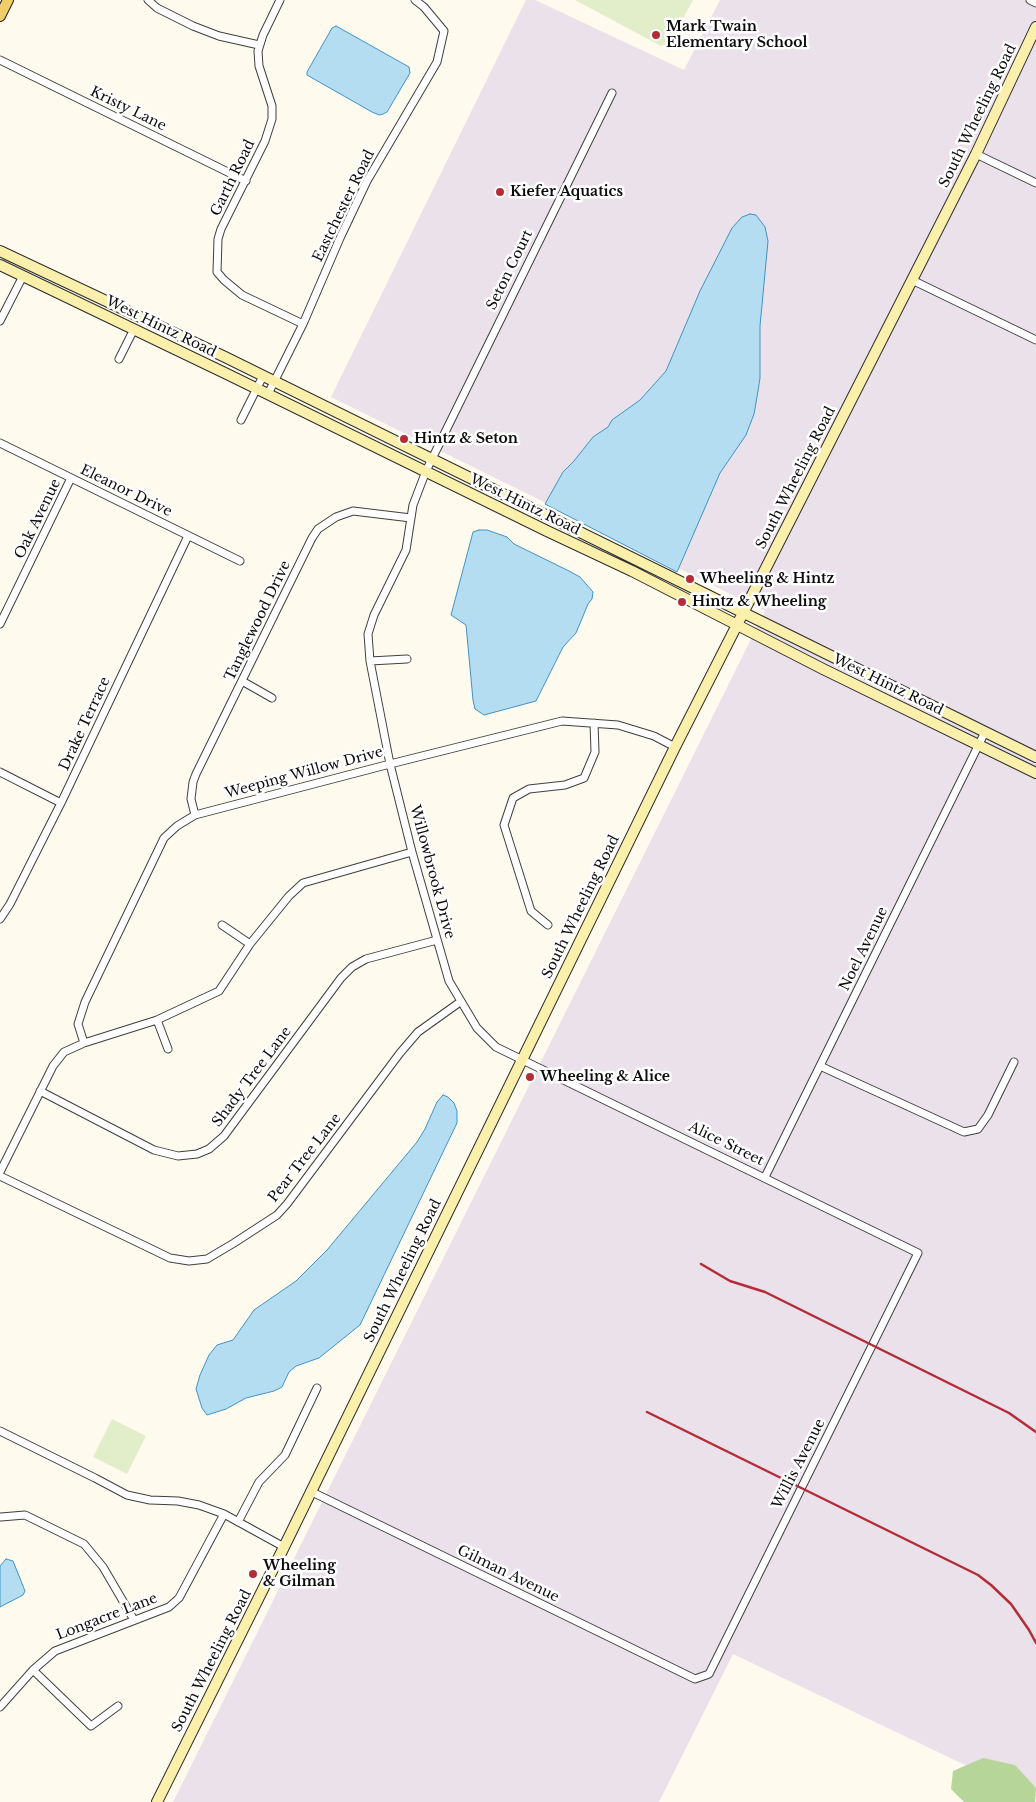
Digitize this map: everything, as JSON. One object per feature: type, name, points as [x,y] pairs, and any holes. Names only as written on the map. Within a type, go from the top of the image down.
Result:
[{"type":"main road","points":[[0,16],[8,0]]},
{"type":"main road","name":"South Wheeling Road","points":[[157,1802],[284,1547],[675,747],[976,154],[1036,27]]},
{"type":"main road","name":"West Hintz Road","points":[[0,251],[274,381],[1036,757]]},
{"type":"main road","name":"West Hintz Road","points":[[0,265],[632,571],[978,745],[1036,772]]},
{"type":"street","points":[[148,0],[157,8],[193,26],[218,36],[259,45]]},
{"type":"street","name":"Garth Road","points":[[280,0],[259,45],[258,61],[272,106],[272,119],[265,141],[221,228],[218,239],[217,272],[242,295],[302,324]]},
{"type":"street","name":"Eastchester Road","points":[[268,394],[367,181],[437,62],[444,31],[424,7],[415,0]]},
{"type":"street","points":[[1030,0],[1036,3]]},
{"type":"street","name":"Kristy Lane","points":[[0,60],[246,181]]},
{"type":"street","name":"Seton Court","points":[[431,459],[612,93]]},
{"type":"street","points":[[976,154],[1036,183]]},
{"type":"street","points":[[0,321],[23,276]]},
{"type":"street","points":[[912,280],[1036,340]]},
{"type":"street","points":[[119,358],[134,329]]},
{"type":"street","points":[[241,420],[263,376]]},
{"type":"street","name":"Eleanor Drive","points":[[0,443],[240,561]]},
{"type":"street","name":"Willowbrook Drive","points":[[431,459],[413,505],[406,550],[374,615],[368,634],[370,661],[390,764],[412,852],[448,976],[460,1002],[477,1028],[496,1047],[522,1060]]},
{"type":"street","name":"Oak Avenue","points":[[0,624],[71,478]]},
{"type":"street","name":"Tanglewood Drive","points":[[195,815],[191,799],[193,782],[201,762],[318,529],[336,516],[352,511],[411,518]]},
{"type":"street","name":"Drake Terrace","points":[[0,919],[10,904],[61,803],[188,536]]},
{"type":"street","points":[[370,661],[407,659]]},
{"type":"street","points":[[242,682],[272,698]]},
{"type":"street","name":"Weeping Willow Drive","points":[[84,1042],[78,1024],[85,1002],[160,846],[164,838],[177,826],[195,815],[562,721],[618,725],[654,736],[675,747]]},
{"type":"street","points":[[548,925],[531,911],[504,825],[513,798],[529,789],[565,785],[584,778],[595,752],[594,723]]},
{"type":"street","name":"Noel Avenue","points":[[765,1177],[984,732]]},
{"type":"street","points":[[0,772],[61,803]]},
{"type":"street","points":[[0,1172],[57,1059],[64,1052],[84,1042],[157,1020],[218,991],[250,944],[289,896],[303,883],[412,852]]},
{"type":"street","points":[[222,925],[250,944]]},
{"type":"street","name":"Shady Tree Lane","points":[[40,1092],[154,1150],[178,1156],[197,1154],[209,1149],[224,1136],[341,978],[352,967],[366,959],[437,940]]},
{"type":"street","name":"Pear Tree Lane","points":[[0,1176],[170,1258],[188,1262],[207,1258],[234,1243],[276,1215],[287,1204],[400,1053],[418,1032],[460,1002]]},
{"type":"street","points":[[157,1020],[168,1049]]},
{"type":"street","name":"Alice Street","points":[[522,1060],[918,1253]]},
{"type":"street","points":[[820,1066],[964,1132],[978,1129],[988,1115],[1014,1062]]},
{"type":"street","name":"Willis Avenue","points":[[695,1679],[709,1674],[918,1253]]},
{"type":"street","points":[[238,1522],[259,1482],[285,1455],[317,1388]]},
{"type":"street","points":[[0,1431],[127,1495],[150,1500],[178,1500],[199,1505],[224,1514],[284,1547]]},
{"type":"street","name":"Gilman Avenue","points":[[310,1491],[695,1679]]},
{"type":"street","name":"Longacre Lane","points":[[0,1707],[33,1670],[55,1651],[169,1607],[179,1598],[224,1514]]},
{"type":"street","points":[[1,1517],[24,1515],[84,1544],[103,1567],[134,1620]]},
{"type":"street","points":[[33,1670],[91,1726],[118,1706]]},
{"type":"shaded area","points":[[526,0],[535,0],[684,70],[720,0],[1036,0],[1036,1799],[733,1654],[659,1802],[173,1802],[765,611],[331,397]]},
{"type":"green space","points":[[575,0],[693,0],[671,41],[661,46]]},
{"type":"green space","points":[[112,1419],[146,1436],[127,1474],[93,1457]]},
{"type":"green space","points":[[983,1758],[1015,1765],[1036,1788],[1035,1802],[964,1802],[951,1789],[953,1771]]},
{"type":"water","points":[[336,26],[409,67],[410,73],[387,112],[379,115],[372,112],[307,75],[332,28]]},
{"type":"water","points":[[750,214],[756,215],[765,227],[768,241],[760,326],[760,378],[754,414],[746,435],[720,473],[677,572],[545,504],[563,472],[593,437],[608,427],[612,420],[640,400],[666,371],[700,291],[732,228],[742,217]]},
{"type":"water","points":[[487,530],[507,537],[514,544],[580,577],[593,592],[592,599],[576,633],[563,647],[536,701],[484,715],[475,709],[473,700],[466,625],[451,615],[473,532]]},
{"type":"water","points":[[443,1095],[454,1103],[457,1111],[457,1123],[360,1325],[319,1358],[296,1366],[289,1372],[282,1387],[246,1398],[226,1409],[207,1415],[202,1408],[196,1389],[209,1355],[217,1345],[233,1340],[254,1310],[296,1281],[327,1250],[417,1142],[437,1102]]},
{"type":"water","points":[[6,1559],[13,1561],[25,1591],[23,1595],[0,1607],[0,1566]]},
{"type":"railway","points":[[701,1264],[730,1281],[765,1292],[1009,1413],[1036,1432]]},
{"type":"railway","points":[[647,1412],[978,1575],[1011,1604],[1036,1643]]},
{"type":"place","name":"Mark Twain Elementary School","points":[[656,35]]},
{"type":"place","name":"Kiefer Aquatics","points":[[500,192]]},
{"type":"place","name":"Hintz & Seton","points":[[404,439]]},
{"type":"place","name":"Wheeling & Hintz","points":[[690,579]]},
{"type":"place","name":"Hintz & Wheeling","points":[[682,602]]},
{"type":"place","name":"Wheeling & Alice","points":[[530,1077]]},
{"type":"place","name":"Wheeling & Gilman","points":[[253,1574]]}]
